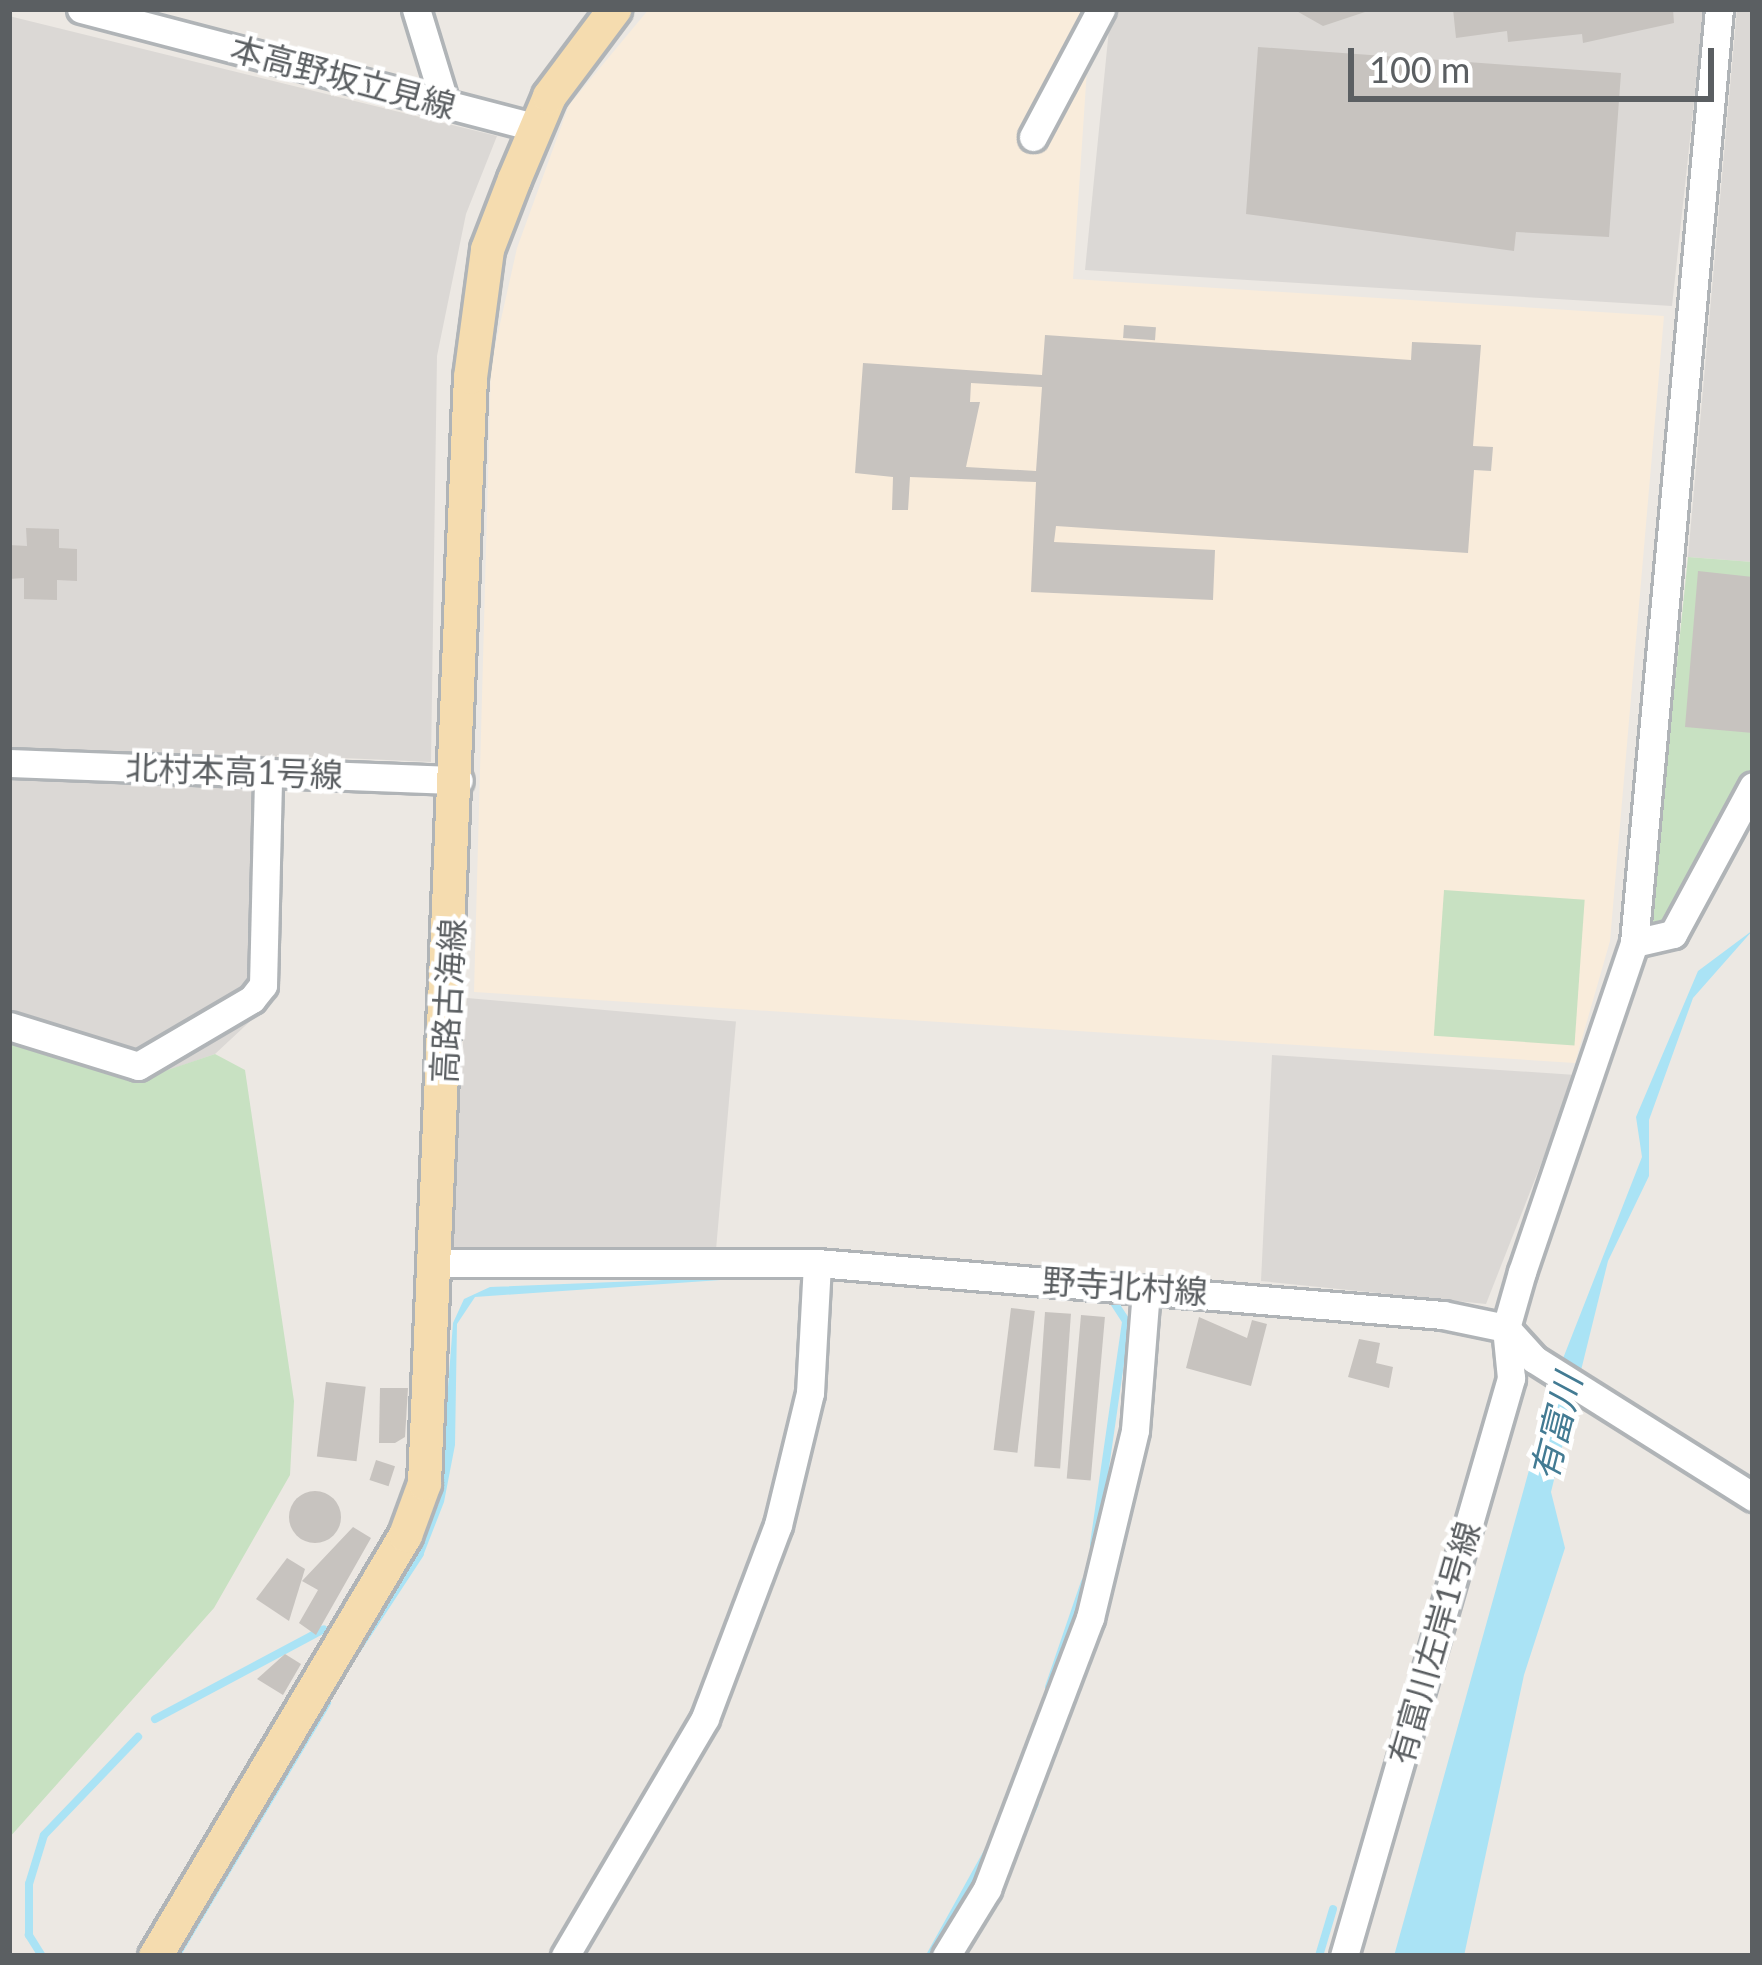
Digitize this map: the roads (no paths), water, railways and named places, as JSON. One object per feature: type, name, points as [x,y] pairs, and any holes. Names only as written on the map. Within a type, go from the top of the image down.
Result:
[{"type":"main road","name":"高路古海線","points":[[154,1956],[405,1535],[426,1465],[441,1263],[470,377],[487,249],[535,127],[614,9]]},
{"type":"street","name":"本高野坂立見線","points":[[82,9],[535,127]]},
{"type":"street","points":[[416,9],[445,104]]},
{"type":"street","points":[[1033,137],[1101,9]]},
{"type":"street","points":[[1719,9],[1634,943],[1506,1328],[1534,1359],[1753,1497]]},
{"type":"street","name":"北村本高1号線","points":[[9,763],[459,780]]},
{"type":"street","points":[[9,1026],[137,1066],[252,998],[263,986],[268,773]]},
{"type":"street","points":[[1634,943],[1673,934],[1753,786]]},
{"type":"street","name":"野寺北村線","points":[[441,1263],[817,1263],[1366,1301],[1506,1328]]},
{"type":"street","points":[[565,1956],[705,1718],[778,1525],[810,1393],[817,1263]]},
{"type":"street","points":[[946,1956],[987,1889],[1090,1618],[1135,1430],[1146,1289]]},
{"type":"street","name":"有富川左岸1号線","points":[[1344,1956],[1511,1378],[1506,1328]]},
{"type":"water","name":"有富川","points":[[1753,930],[1693,998],[1649,1120],[1649,1176],[1608,1261],[1551,1492],[1565,1548],[1524,1675],[1464,1956],[1394,1956],[1553,1384],[1642,1157],[1636,1117],[1698,971]]},
{"type":"water","points":[[791,1275],[475,1297],[457,1324],[455,1445],[444,1502],[423,1556],[414,1562],[439,1503],[453,1323],[464,1299],[490,1287]]},
{"type":"waterway","points":[[1094,1544],[1126,1321],[1111,1298]]},
{"type":"waterway","points":[[345,1668],[420,1554]]},
{"type":"waterway","points":[[1049,1687],[1085,1582]]},
{"type":"waterway","points":[[155,1719],[324,1629]]},
{"type":"waterway","points":[[176,1956],[327,1703]]},
{"type":"waterway","points":[[42,1956],[29,1935],[29,1884],[44,1835],[138,1737]]},
{"type":"waterway","points":[[1020,1837],[1035,1804]]},
{"type":"waterway","points":[[930,1956],[987,1853]]},
{"type":"waterway","points":[[1319,1956],[1333,1909]]}]
